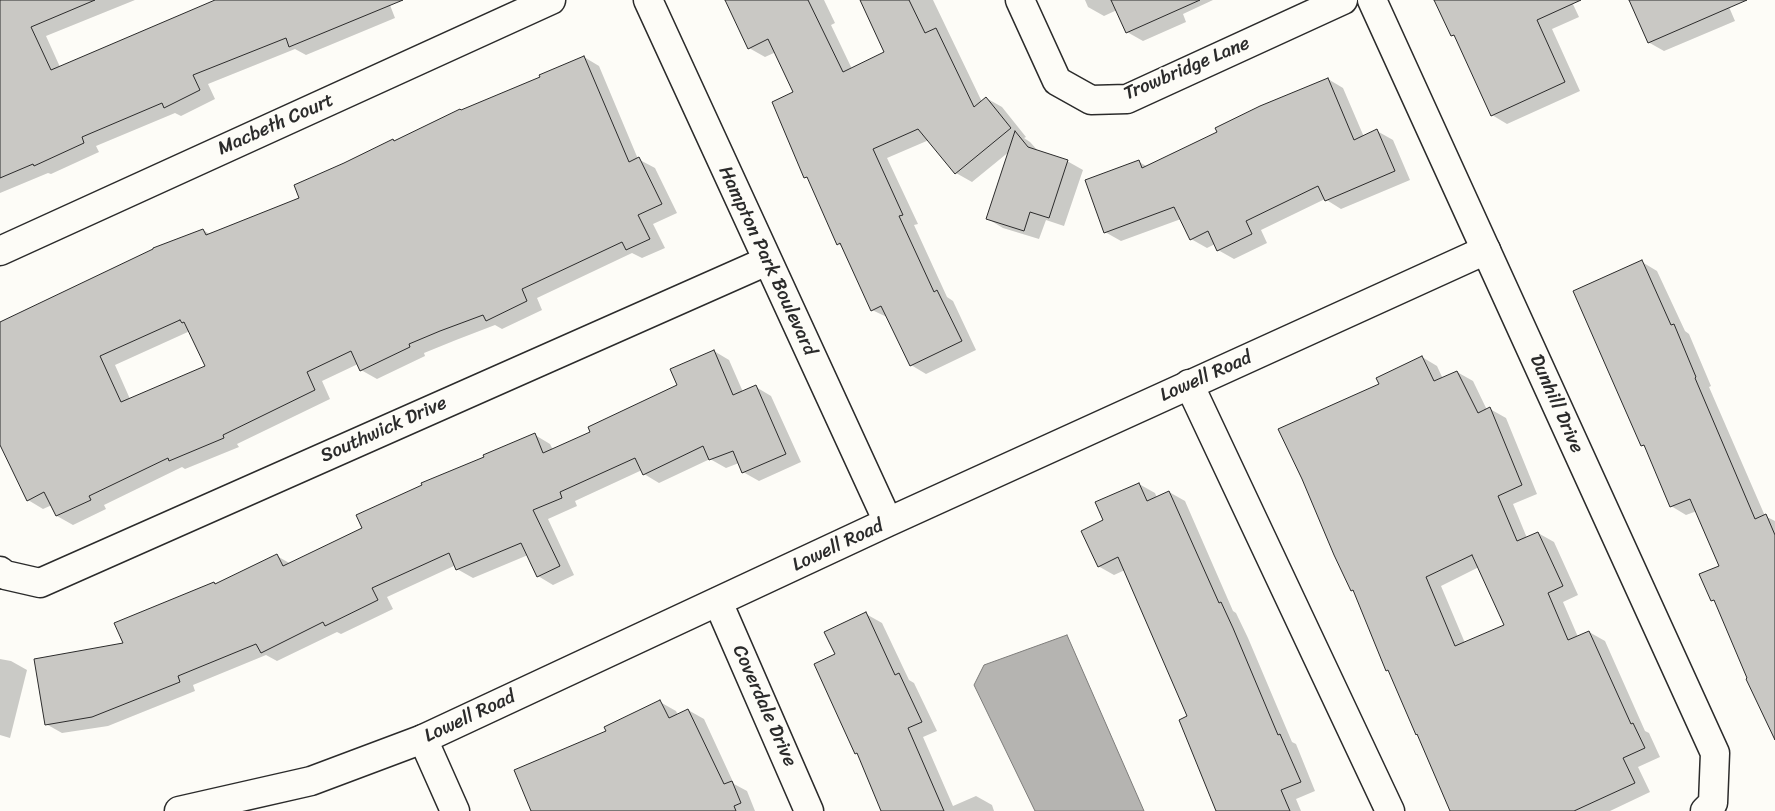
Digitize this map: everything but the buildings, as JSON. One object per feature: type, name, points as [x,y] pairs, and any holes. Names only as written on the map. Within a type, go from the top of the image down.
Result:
[{"type":"street","name":"Macbeth Court","points":[[0,251],[551,0]]},
{"type":"street","name":"Hampton Park Boulevard","points":[[648,0],[888,522]]},
{"type":"street","name":"Trowbridge Lane","points":[[1020,0],[1057,81],[1091,100],[1127,99],[1343,0]]},
{"type":"street","name":"Dunhill Drive","points":[[1372,0],[1715,753],[1713,803],[1705,811]]},
{"type":"street","name":"Lowell Road","points":[[179,811],[310,780],[423,739],[888,522],[1486,250]]},
{"type":"street","name":"Southwick Drive","points":[[0,571],[4,575],[40,583],[767,260]]},
{"type":"street","points":[[1189,384],[1390,811]]},
{"type":"street","name":"Coverdale Drive","points":[[718,602],[809,811]]},
{"type":"street","points":[[423,739],[455,811]]},
{"type":"shaded area","points":[[1067,635],[1144,811],[1035,811],[974,685],[984,665]]}]
